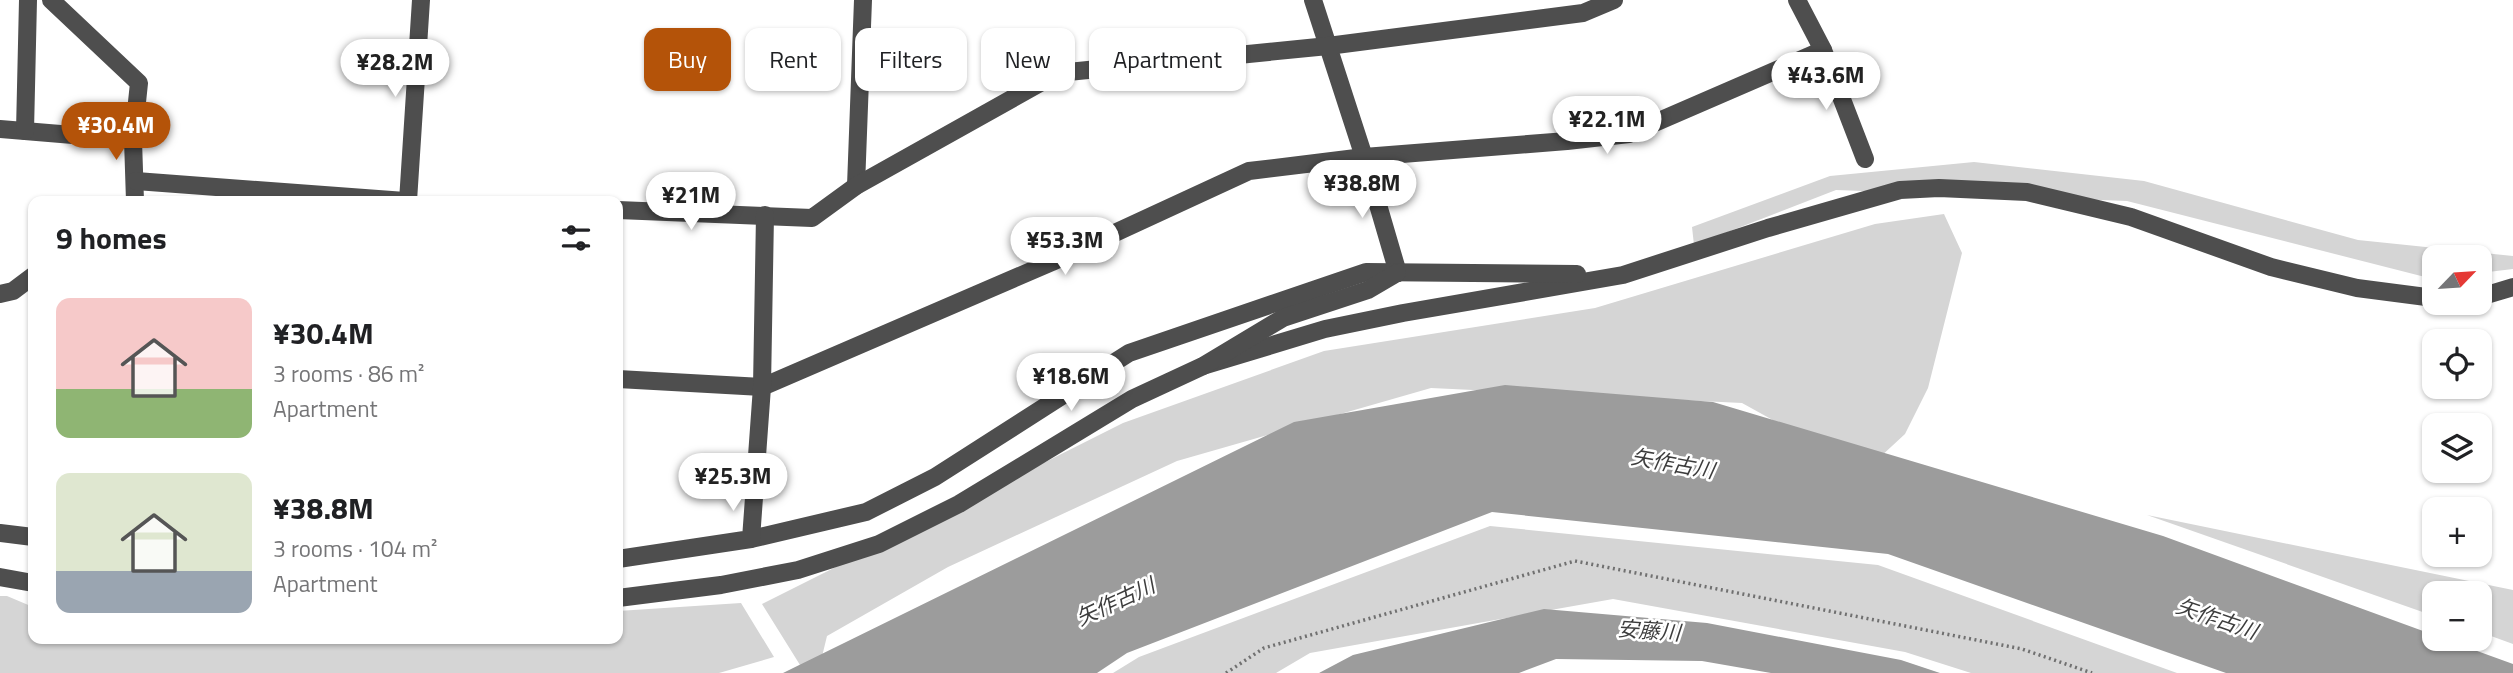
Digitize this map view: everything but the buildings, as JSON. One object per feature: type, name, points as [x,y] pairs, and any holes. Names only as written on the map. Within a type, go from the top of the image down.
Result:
[{"type":"street","points":[[25,131],[28,0]]},
{"type":"street","points":[[51,0],[139,83],[133,140],[135,196]]},
{"type":"street","points":[[407,196],[421,0]]},
{"type":"street","points":[[856,186],[863,0]]},
{"type":"street","points":[[1314,0],[1398,273]]},
{"type":"street","points":[[623,209],[812,218],[856,186],[1058,73],[1328,46],[1583,13],[1614,0]]},
{"type":"street","points":[[1797,0],[1823,50],[1865,159]]},
{"type":"street","points":[[623,379],[762,387],[1052,262],[1249,172],[1364,157],[1629,134],[1823,50]]},
{"type":"street","points":[[0,129],[133,140]]},
{"type":"street","points":[[136,181],[339,196]]},
{"type":"street","points":[[1203,366],[1325,329],[1623,275],[1900,190],[1940,188],[2027,192],[2131,217],[2271,267],[2357,288],[2422,296]]},
{"type":"street","points":[[751,539],[762,387],[765,215]]},
{"type":"street","points":[[623,558],[751,539],[866,512],[935,477],[1129,353],[1366,272],[1623,275]]},
{"type":"street","points":[[623,597],[721,585],[785,572],[879,544],[959,504],[1132,400],[1203,366],[1283,318],[1368,290],[1398,273]]},
{"type":"street","points":[[0,294],[13,291],[28,280]]},
{"type":"street","points":[[2492,295],[2513,287]]},
{"type":"street","points":[[2492,300],[2513,301]]},
{"type":"street","points":[[0,533],[28,536]]},
{"type":"street","points":[[0,577],[28,582]]},
{"type":"path","points":[[1226,673],[1264,648],[1575,561],[2022,649],[2092,673]]},
{"type":"shaded area","points":[[1974,162],[2144,181],[2358,240],[2422,247],[2422,276],[2127,201],[1836,190],[1694,245],[1692,227],[1830,176]]},
{"type":"shaded area","points":[[1944,214],[1962,253],[1928,388],[1905,434],[1865,471],[1742,403],[1431,388],[1177,461],[948,567],[827,636],[818,673],[805,673],[762,604],[1123,423],[1324,351],[1595,308],[1875,224]]},
{"type":"shaded area","points":[[2492,254],[2513,256],[2513,269],[2492,272]]},
{"type":"shaded area","points":[[2147,515],[2469,581],[2422,581],[2422,612]]},
{"type":"shaded area","points":[[1490,526],[1878,565],[2177,673],[1971,673],[1905,652],[1613,599],[1310,653],[1276,673],[1113,673],[1139,657]]},
{"type":"shaded area","points":[[2492,586],[2513,590],[2513,644],[2492,636]]},
{"type":"shaded area","points":[[0,596],[7,596],[28,605],[28,644],[623,644],[623,611],[741,603],[774,657],[719,673],[0,673]]},
{"type":"water","name":"矢作古川","points":[[1505,385],[1713,402],[2163,536],[2422,631],[2422,651],[2477,651],[2513,664],[2513,673],[2226,673],[1888,554],[1492,512],[1127,653],[1097,673],[783,673],[1294,422]]},
{"type":"water","name":"安藤川","points":[[1544,609],[1707,623],[1901,660],[1940,673],[1771,673],[1702,661],[1556,659],[1519,673],[1319,673],[1353,655]]}]
